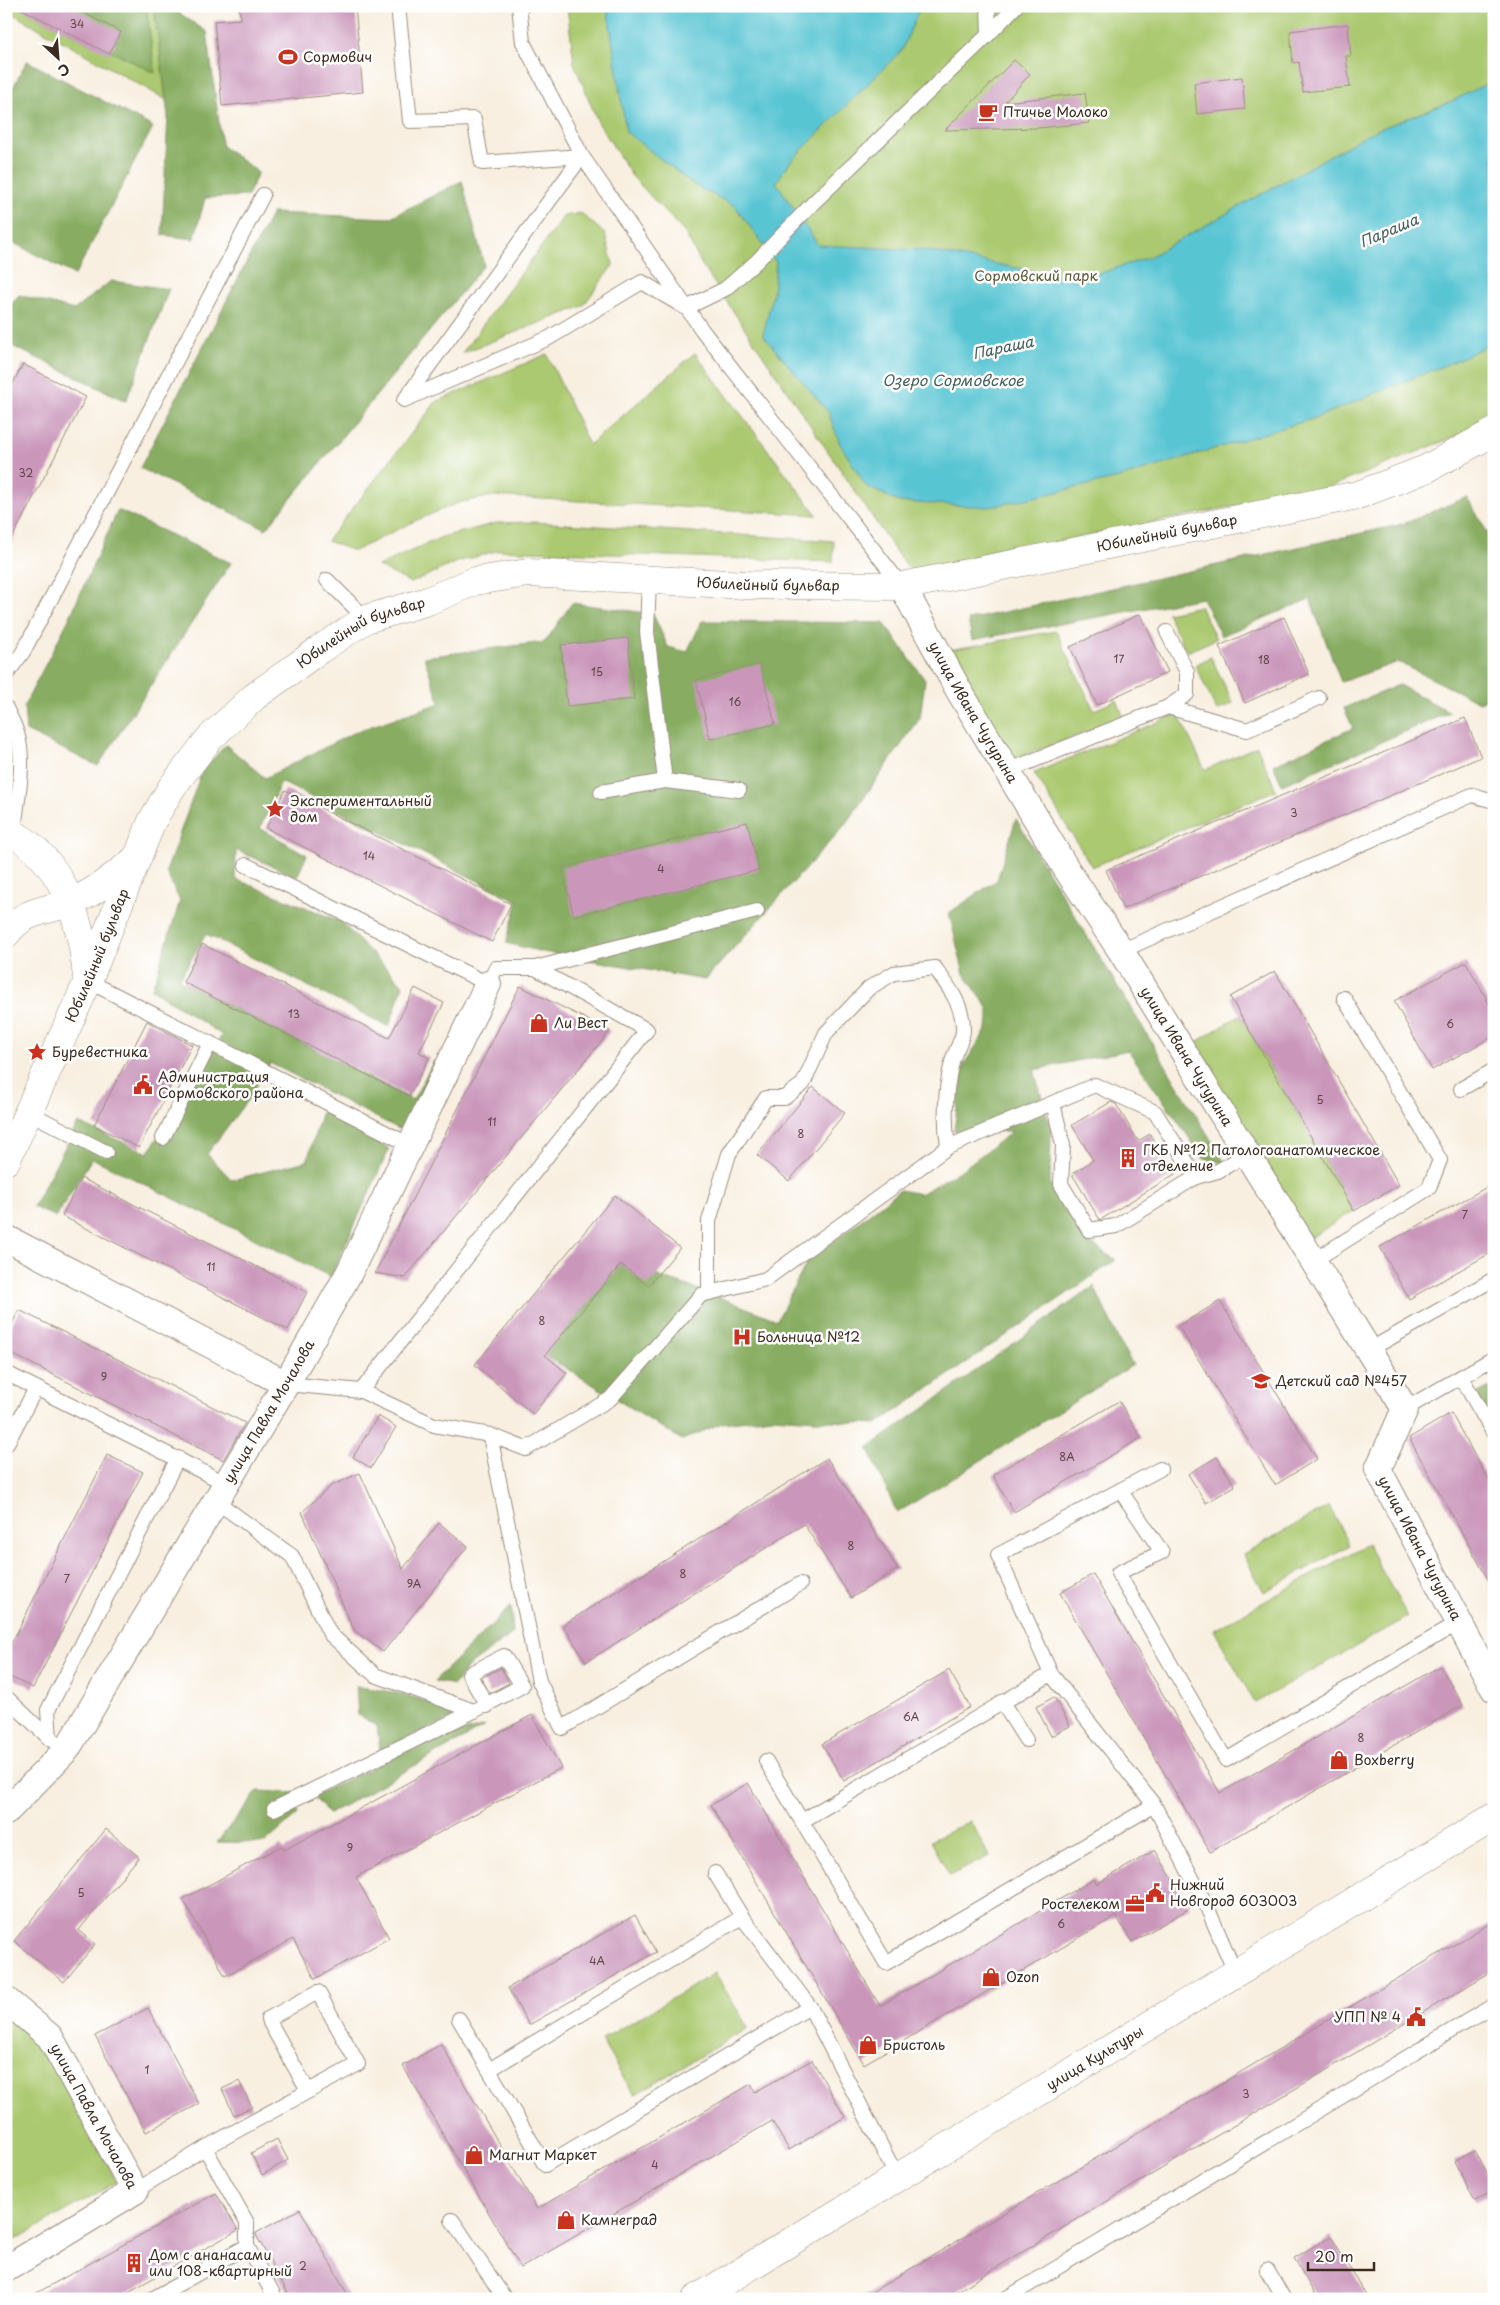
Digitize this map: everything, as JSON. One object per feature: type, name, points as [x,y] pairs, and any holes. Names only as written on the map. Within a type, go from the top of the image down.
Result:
[{"type":"street","name":"Юбилейный бульвар","points":[[6,1161],[88,981],[152,821],[172,787],[209,739],[254,697],[366,619],[428,601],[475,581],[528,572],[746,585],[902,586],[1358,494],[1426,469],[1494,432]]},
{"type":"street","name":"улица Ивана Чугурина","points":[[902,586],[958,689],[1067,870],[1121,951],[1405,1409],[1378,1468],[1494,1689]]},
{"type":"street","points":[[10,832],[38,851],[57,874],[71,902],[84,942],[88,981]]},
{"type":"street","name":"Юбилейный бульвар","points":[[6,934],[15,923],[30,914],[71,902],[91,892],[136,858]]},
{"type":"street","name":"улица Павла Мочалова","points":[[6,1812],[59,1744],[222,1493],[286,1384],[349,1273],[488,984]]},
{"type":"street","points":[[6,1238],[286,1384]]},
{"type":"street","name":"улица Культуры","points":[[696,2299],[1494,1817]]},
{"type":"street","name":"улица Павла Мочалова","points":[[6,2000],[50,2037],[136,2191],[6,2269]]},
{"type":"lane","points":[[398,6],[410,121],[474,119],[482,163],[582,156]]},
{"type":"lane","points":[[519,6],[523,42],[582,156],[686,308],[902,586]]},
{"type":"lane","points":[[988,6],[989,34]]},
{"type":"lane","points":[[686,308],[725,289],[756,262],[813,203],[1016,6]]},
{"type":"lane","points":[[582,156],[404,400],[548,338],[642,282],[686,308]]},
{"type":"lane","points":[[6,675],[23,652],[264,195]]},
{"type":"lane","points":[[327,580],[366,619]]},
{"type":"lane","points":[[649,580],[647,632],[665,781]]},
{"type":"lane","points":[[1007,771],[1168,707],[1187,694],[1187,672],[1167,632]]},
{"type":"lane","points":[[1168,707],[1247,730],[1319,698]]},
{"type":"lane","points":[[6,708],[18,737],[22,771],[10,832]]},
{"type":"lane","points":[[601,792],[665,781],[739,790]]},
{"type":"lane","points":[[1121,951],[1472,795],[1494,801]]},
{"type":"lane","points":[[246,865],[488,984],[496,968],[535,968],[757,911]]},
{"type":"lane","points":[[360,1391],[647,1030],[535,968]]},
{"type":"lane","points":[[708,1293],[709,1221],[729,1154],[766,1098],[784,1098],[803,1084],[826,1033],[869,988],[894,973],[935,968],[957,999],[963,1030],[952,1062],[946,1096],[944,1125],[948,1147]]},
{"type":"lane","points":[[88,981],[410,1146]]},
{"type":"lane","points":[[1313,1261],[1429,1188],[1440,1160],[1344,998]]},
{"type":"lane","points":[[163,1138],[210,1043]]},
{"type":"lane","points":[[1462,1089],[1494,1070]]},
{"type":"lane","points":[[286,1384],[360,1391],[434,1425],[490,1434],[526,1449],[610,1399],[701,1295],[766,1279],[948,1147],[1095,1085],[1154,1112],[1196,1177]]},
{"type":"lane","points":[[1053,1103],[1063,1145],[1061,1184],[1089,1230],[1116,1226],[1196,1177],[1218,1171],[1247,1154]]},
{"type":"lane","points":[[28,1112],[106,1152]]},
{"type":"lane","points":[[1369,1350],[1494,1279]]},
{"type":"lane","points":[[1405,1409],[1494,1358]]},
{"type":"lane","points":[[6,1373],[178,1458],[222,1493],[292,1556],[330,1634],[376,1676],[474,1711]]},
{"type":"lane","points":[[1461,1377],[1494,1434]]},
{"type":"lane","points":[[6,1444],[36,1388]]},
{"type":"lane","points":[[490,1434],[539,1681],[562,1728],[800,1584]]},
{"type":"lane","points":[[59,1744],[48,1710],[178,1458]]},
{"type":"lane","points":[[1160,1468],[998,1555],[1051,1674],[1154,1804],[1208,1907],[1235,1972]]},
{"type":"lane","points":[[1120,1490],[1162,1552],[1118,1573],[1226,1760],[1458,1623]]},
{"type":"lane","points":[[802,1821],[1051,1674]]},
{"type":"lane","points":[[6,1697],[59,1744]]},
{"type":"lane","points":[[1002,1702],[1026,1740]]},
{"type":"lane","points":[[274,1809],[487,1706]]},
{"type":"lane","points":[[766,1761],[886,1963],[1154,1804]]},
{"type":"lane","points":[[715,1873],[742,1917],[810,2008],[897,2177]]},
{"type":"lane","points":[[489,2070],[742,1917]]},
{"type":"lane","points":[[136,2191],[205,2148],[358,2064],[318,1992],[268,2019],[308,2091]]},
{"type":"lane","points":[[1005,2299],[1494,2005]]},
{"type":"lane","points":[[459,2020],[545,2165],[810,2008]]},
{"type":"lane","points":[[205,2148],[247,2223],[247,2246],[276,2299]]},
{"type":"lane","points":[[452,2220],[505,2299]]},
{"type":"lane","points":[[152,2299],[247,2246]]},
{"type":"lane","points":[[1267,2270],[1284,2299]]},
{"type":"green space","points":[[6,6],[163,6],[174,104],[6,10]]},
{"type":"green space","points":[[23,6],[146,6],[155,73]]},
{"type":"green space","points":[[154,6],[169,6],[207,32],[222,146],[258,172],[248,196],[205,198],[194,239],[162,235],[168,116]]},
{"type":"green space","name":"Сормовский парк","points":[[567,6],[1494,6],[1494,416],[1459,435],[1330,487],[912,571],[898,555],[702,265],[685,233],[632,176],[598,122],[574,63]]},
{"type":"green space","points":[[27,61],[153,127],[75,275],[6,239],[6,101]]},
{"type":"green space","points":[[462,181],[484,265],[266,529],[140,468],[272,213],[389,218]]},
{"type":"green space","points":[[581,213],[605,234],[613,265],[583,306],[462,353],[564,216]]},
{"type":"green space","points":[[111,281],[169,289],[126,401],[6,343],[6,310],[19,295],[74,310]]},
{"type":"green space","points":[[695,353],[817,515],[493,496],[458,503],[417,520],[354,551],[327,541],[436,402],[547,354],[589,445]]},
{"type":"green space","points":[[1467,497],[1494,544],[1494,696],[1479,702],[1398,662],[1341,682],[1310,599],[1221,636],[1202,598],[972,640],[968,620],[1403,524]]},
{"type":"green space","points":[[118,510],[231,563],[98,766],[26,731],[24,706],[68,621]]},
{"type":"green space","points":[[534,522],[834,541],[833,562],[500,550],[457,562],[411,583],[378,566],[442,537],[497,523]]},
{"type":"green space","points":[[572,603],[653,614],[668,647],[687,652],[702,621],[884,623],[925,680],[920,718],[844,826],[705,980],[543,952],[506,943],[518,901],[281,782],[260,828],[307,855],[297,877],[236,850],[235,879],[340,921],[403,985],[389,1027],[206,934],[179,980],[413,1100],[434,1061],[458,1081],[407,1133],[270,1063],[251,1095],[207,1154],[232,1180],[307,1161],[323,1108],[389,1149],[331,1277],[92,1158],[56,1217],[33,1207],[78,1123],[148,1153],[222,1035],[152,989],[180,901],[166,872],[202,771],[226,745],[265,778],[357,731],[440,703],[424,657],[545,642]]},
{"type":"green space","points":[[1200,606],[1216,639],[1187,652],[1167,613]]},
{"type":"green space","points":[[1056,631],[1094,710],[1117,700],[1124,718],[1012,760],[949,650]]},
{"type":"green space","points":[[1211,657],[1233,703],[1217,711],[1195,665]]},
{"type":"green space","points":[[1399,685],[1450,712],[1282,785],[1273,765],[1353,728],[1344,708]]},
{"type":"green space","points":[[1178,714],[1205,770],[1257,746],[1276,790],[1092,867],[1034,773]]},
{"type":"green space","points":[[1016,819],[1225,1163],[1204,1159],[1128,1050],[1034,1070],[1051,1128],[1050,1183],[1084,1239],[1116,1260],[877,1424],[772,1417],[722,1423],[682,1440],[545,1355],[621,1264],[709,1293],[777,1320],[807,1262],[900,1190],[920,1194],[963,1169],[1013,1131],[954,1131],[963,1066],[987,1029],[989,1009],[964,974],[949,913],[997,880]]},
{"type":"green space","points":[[1240,1015],[1354,1211],[1310,1238],[1193,1044]]},
{"type":"green space","points":[[1094,1286],[1121,1345],[1133,1365],[897,1513],[868,1448]]},
{"type":"green space","points":[[1494,1385],[1494,1435],[1472,1396]]},
{"type":"green space","points":[[1329,1506],[1350,1545],[1264,1592],[1243,1554]]},
{"type":"green space","points":[[1367,1544],[1408,1617],[1255,1703],[1214,1630]]},
{"type":"green space","points":[[511,1606],[513,1633],[470,1665],[454,1685],[434,1681]]},
{"type":"green space","points":[[356,1687],[407,1696],[432,1704],[455,1717],[380,1750],[377,1726],[358,1715]]},
{"type":"green space","points":[[485,1726],[329,1814],[313,1796],[421,1744]]},
{"type":"green space","points":[[258,1791],[296,1793],[298,1814],[265,1843],[217,1842]]},
{"type":"green space","points":[[970,1821],[989,1856],[950,1876],[931,1841]]},
{"type":"green space","points":[[715,1973],[748,2028],[634,2095],[601,2040]]},
{"type":"green space","points":[[6,2015],[47,2053],[117,2182],[6,2245]]},
{"type":"water","name":"Озеро Сормовское","points":[[607,6],[921,6],[902,50],[791,161],[776,182],[818,245],[923,250],[1080,280],[1149,257],[1374,131],[1450,102],[1494,80],[1494,342],[1455,361],[1318,417],[1119,478],[990,507],[899,502],[866,486],[840,444],[829,413],[763,335],[773,293],[776,262],[735,206],[694,185],[626,132]]},
{"type":"building","points":[[16,6],[70,6],[121,32],[109,54]]},
{"type":"building","name":"Сормович","points":[[239,6],[355,6],[363,92],[222,106],[214,21],[241,19]]},
{"type":"building","points":[[1348,24],[1351,56],[1346,56],[1350,87],[1303,92],[1299,62],[1293,63],[1290,31]]},
{"type":"building","points":[[1014,60],[1030,74],[1005,102],[1085,93],[1089,123],[1038,128],[945,130]]},
{"type":"building","points":[[1242,77],[1245,109],[1197,114],[1194,83]]},
{"type":"building","points":[[23,364],[86,397],[6,550],[6,396]]},
{"type":"building","points":[[1140,614],[1168,672],[1097,705],[1070,647]]},
{"type":"building","points":[[1284,617],[1309,674],[1245,703],[1219,646]]},
{"type":"building","points":[[628,638],[634,699],[567,706],[561,645]]},
{"type":"building","points":[[760,664],[775,724],[710,739],[696,680]]},
{"type":"building","points":[[1465,718],[1481,757],[1123,909],[1106,870]]},
{"type":"building","points":[[285,790],[511,904],[492,942],[266,828]]},
{"type":"building","points":[[747,822],[759,870],[574,916],[562,868]]},
{"type":"building","points":[[202,944],[389,1038],[415,988],[444,1003],[419,1052],[429,1058],[409,1096],[183,982]]},
{"type":"building","points":[[1466,962],[1494,1012],[1494,1036],[1432,1070],[1394,1001]]},
{"type":"building","points":[[1275,971],[1399,1185],[1354,1211],[1230,997]]},
{"type":"building","points":[[520,986],[610,1031],[405,1278],[375,1273]]},
{"type":"building","name":"Администрация Сормовского района","points":[[147,1021],[192,1045],[139,1148],[94,1125]]},
{"type":"building","points":[[813,1087],[845,1113],[789,1181],[757,1155]]},
{"type":"building","name":"ГКБ №12 Патологоанатомическое отделение","points":[[1111,1102],[1116,1104],[1138,1141],[1150,1134],[1175,1174],[1100,1220],[1072,1174],[1093,1160],[1072,1125]]},
{"type":"building","points":[[81,1178],[307,1292],[288,1330],[62,1216]]},
{"type":"building","points":[[1494,1183],[1494,1251],[1409,1299],[1380,1247]]},
{"type":"building","points":[[615,1195],[680,1248],[648,1286],[621,1264],[545,1355],[567,1373],[533,1414],[475,1365]]},
{"type":"building","points":[[1220,1301],[1317,1459],[1275,1485],[1178,1326]]},
{"type":"building","points":[[19,1310],[245,1423],[223,1460],[6,1351],[6,1336]]},
{"type":"building","points":[[1119,1401],[1141,1438],[1014,1512],[993,1475]]},
{"type":"building","points":[[1451,1413],[1494,1490],[1494,1590],[1409,1438]]},
{"type":"building","points":[[378,1416],[396,1427],[371,1468],[353,1457]]},
{"type":"building","points":[[107,1455],[143,1472],[33,1688],[6,1675],[6,1654]]},
{"type":"building","points":[[1217,1457],[1235,1486],[1206,1503],[1188,1474]]},
{"type":"building","points":[[827,1458],[898,1569],[851,1598],[804,1524],[586,1662],[563,1625]]},
{"type":"building","points":[[360,1473],[403,1569],[439,1523],[468,1546],[383,1652],[354,1630],[302,1512],[331,1486]]},
{"type":"building","points":[[1093,1574],[1220,1793],[1440,1666],[1463,1705],[1210,1852],[1060,1593]]},
{"type":"building","points":[[501,1668],[509,1683],[490,1693],[481,1678]]},
{"type":"building","points":[[949,1670],[970,1707],[844,1781],[822,1744]]},
{"type":"building","points":[[1054,1697],[1070,1726],[1051,1736],[1036,1707]]},
{"type":"building","points":[[532,1715],[561,1768],[356,1877],[389,1938],[315,1979],[293,1939],[225,1976],[183,1899],[281,1846],[284,1850]]},
{"type":"building","points":[[748,1783],[880,2006],[1094,1879],[1097,1884],[1155,1850],[1190,1908],[1132,1942],[1116,1916],[864,2064],[711,1805]]},
{"type":"building","points":[[106,1829],[139,1857],[79,1930],[95,1944],[64,1982],[14,1941]]},
{"type":"building","points":[[635,1915],[656,1952],[529,2025],[508,1988]]},
{"type":"building","points":[[1494,1921],[1494,1970],[944,2299],[860,2299]]},
{"type":"building","points":[[148,2008],[199,2104],[146,2132],[95,2036]]},
{"type":"building","points":[[441,2044],[537,2209],[751,2084],[755,2092],[812,2060],[845,2117],[789,2150],[772,2121],[521,2268],[403,2066]]},
{"type":"building","points":[[239,2081],[252,2107],[234,2115],[222,2089]]},
{"type":"building","points":[[277,2139],[288,2160],[262,2175],[251,2153]]},
{"type":"building","points":[[1475,2150],[1494,2188],[1494,2192],[1475,2201],[1454,2161]]},
{"type":"building","name":"Дом с ананасами или 108-квартирный","points":[[216,2193],[238,2230],[116,2299],[26,2299]]},
{"type":"building","points":[[300,2209],[350,2299],[291,2299],[256,2233]]},
{"type":"building","points":[[1331,2236],[1368,2299],[1318,2299],[1310,2286],[1294,2258]]},
{"type":"place","name":"Сормович","points":[[288,57]]},
{"type":"place","name":"Птичье Молоко","points":[[988,112]]},
{"type":"place","name":"Экспериментальный дом","points":[[275,809]]},
{"type":"place","name":"Ли Вест","points":[[539,1023]]},
{"type":"place","name":"Буревестника","points":[[37,1052]]},
{"type":"place","name":"Администрация Сормовского района","points":[[143,1085]]},
{"type":"place","name":"ГКБ №12 Патологоанатомическое отделение","points":[[1128,1158]]},
{"type":"place","name":"Больница №12","points":[[742,1337]]},
{"type":"place","name":"Детский сад №457","points":[[1261,1381]]},
{"type":"place","name":"Boxberry","points":[[1339,1760]]},
{"type":"place","name":"Нижний Новгород 603003","points":[[1155,1893]]},
{"type":"place","name":"Ростелеком","points":[[1135,1904]]},
{"type":"place","name":"Ozon","points":[[991,1977]]},
{"type":"place","name":"УПП № 4","points":[[1416,2017]]},
{"type":"place","name":"Бристоль","points":[[868,2045]]},
{"type":"place","name":"Магнит Маркет","points":[[474,2155]]},
{"type":"place","name":"Камнеград","points":[[566,2220]]},
{"type":"place","name":"Дом с ананасами или 108-квартирный","points":[[134,2263]]},
{"type":"water label","name":"Параша","points":[[1389,231]]},
{"type":"water label","name":"Параша","points":[[1003,348]]}]
